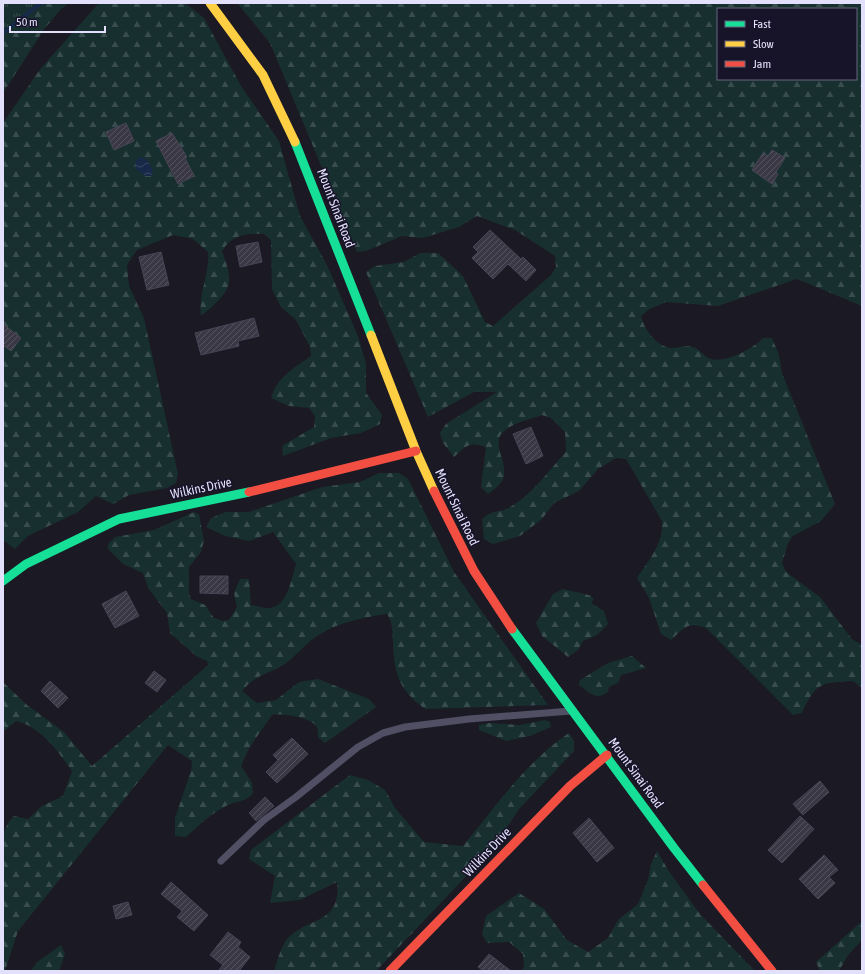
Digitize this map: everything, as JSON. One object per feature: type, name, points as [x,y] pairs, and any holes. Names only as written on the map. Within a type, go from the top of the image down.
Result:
[{"type":"street","name":"Mount Sinai Road","points":[[210,3],[241,42],[263,76],[286,122],[302,158],[416,451],[449,523],[474,571],[503,616],[681,858],[772,971]]},
{"type":"street","name":"Wilkins Drive","points":[[3,581],[26,564],[58,547],[119,519],[286,484],[416,451]]},
{"type":"street","name":"Wilkins Drive","points":[[390,971],[560,797],[606,755]]},
{"type":"lane","points":[[222,861],[264,820],[358,747],[383,733],[405,727],[469,719],[574,711]]},
{"type":"green space","points":[[3,3],[69,3],[61,9],[45,28],[3,93]]},
{"type":"green space","points":[[3,3],[41,3],[3,33]]},
{"type":"green space","points":[[99,3],[185,3],[204,18],[241,86],[279,141],[300,216],[327,265],[358,336],[366,364],[366,393],[382,415],[380,424],[361,433],[331,438],[283,456],[282,446],[314,427],[315,416],[309,408],[289,406],[271,398],[277,384],[292,369],[311,356],[310,347],[296,320],[281,307],[272,289],[271,240],[264,234],[251,234],[240,236],[230,241],[222,251],[229,276],[227,288],[220,299],[201,316],[201,300],[207,268],[208,252],[193,239],[173,235],[137,250],[127,265],[129,286],[144,318],[178,474],[176,483],[167,488],[129,495],[113,504],[96,496],[78,512],[28,536],[15,549],[3,540],[3,123],[41,68]]},
{"type":"green space","points":[[237,3],[862,3],[862,306],[797,279],[718,306],[666,302],[648,310],[641,316],[648,331],[660,344],[671,348],[690,346],[711,359],[717,360],[731,357],[746,351],[763,338],[772,338],[779,355],[782,373],[835,504],[821,521],[793,536],[788,543],[782,563],[786,572],[820,597],[852,639],[862,645],[862,688],[853,681],[826,684],[821,686],[811,695],[802,713],[793,715],[706,628],[695,625],[687,627],[671,640],[661,634],[649,598],[637,578],[655,551],[661,537],[662,521],[626,459],[616,458],[598,469],[579,491],[554,503],[542,519],[520,536],[493,544],[484,539],[482,519],[490,513],[506,509],[518,502],[540,482],[566,452],[565,432],[551,418],[542,415],[507,429],[501,434],[499,440],[499,447],[504,468],[502,481],[488,494],[481,487],[486,447],[476,444],[468,446],[454,457],[443,443],[440,433],[446,424],[497,392],[474,392],[428,417],[366,272],[375,266],[404,262],[420,253],[438,253],[463,276],[485,322],[493,326],[551,275],[556,267],[555,256],[515,230],[477,216],[459,227],[423,238],[402,236],[366,251],[357,252],[270,43]]},
{"type":"green space","points":[[379,473],[399,473],[408,479],[454,572],[548,705],[425,709],[416,702],[399,680],[396,671],[391,624],[387,614],[356,620],[336,626],[309,642],[280,667],[258,677],[242,691],[257,703],[276,700],[299,682],[318,679],[369,699],[376,707],[325,743],[318,737],[317,727],[309,721],[289,715],[272,715],[249,748],[241,766],[252,783],[253,793],[246,799],[220,809],[204,820],[186,837],[175,836],[175,818],[191,771],[192,761],[168,745],[18,931],[5,971],[3,971],[4,831],[14,816],[28,819],[42,806],[63,796],[72,771],[55,748],[41,734],[25,724],[16,721],[3,732],[3,682],[27,705],[64,732],[92,766],[208,665],[207,661],[196,656],[170,633],[167,613],[148,588],[143,573],[123,564],[108,549],[108,544],[115,537],[154,530],[194,512],[199,514],[204,541],[201,552],[189,567],[189,594],[191,599],[205,605],[214,618],[223,621],[229,620],[237,607],[234,593],[240,579],[249,579],[251,605],[270,608],[276,606],[285,597],[296,564],[273,532],[249,541],[225,536],[206,527],[211,518],[226,512],[249,512],[322,487],[360,482]]},
{"type":"green space","points":[[563,589],[589,595],[594,599],[591,603],[604,611],[608,624],[597,635],[583,641],[578,650],[568,657],[542,636],[536,623],[553,594]]},
{"type":"green space","points":[[632,656],[646,668],[621,675],[618,683],[609,687],[608,692],[604,695],[593,695],[579,685],[580,680],[608,663]]},
{"type":"green space","points":[[545,720],[550,722],[551,727],[530,736],[506,741],[479,730],[479,725],[489,723],[520,725]]},
{"type":"green space","points":[[569,733],[574,741],[574,751],[520,808],[491,850],[376,971],[274,971],[285,942],[301,928],[320,919],[334,907],[337,896],[337,882],[300,900],[270,903],[275,876],[249,859],[251,850],[350,775],[368,780],[385,790],[395,808],[424,842],[463,846],[525,771],[539,757]]},
{"type":"green space","points":[[657,851],[670,873],[700,914],[755,971],[521,971],[524,967],[523,954],[509,942],[487,943],[482,934],[486,916],[519,893],[544,909],[567,940],[588,952],[608,938],[618,920],[638,904],[648,880],[651,864]]},
{"type":"green space","points":[[862,921],[862,940],[848,955],[839,971],[820,971],[816,962]]},
{"type":"green space","points":[[61,945],[65,954],[59,971],[31,971],[36,963]]},
{"type":"water","points":[[138,158],[144,158],[149,163],[153,170],[151,176],[145,176],[136,169],[135,163]]},
{"type":"building","points":[[126,123],[134,141],[114,150],[106,132]]},
{"type":"building","points":[[172,133],[187,157],[185,158],[194,176],[178,184],[156,141]]},
{"type":"building","points":[[772,150],[785,158],[776,172],[778,174],[772,184],[752,170],[763,153],[768,156]]},
{"type":"building","points":[[490,230],[521,259],[523,257],[536,270],[526,281],[508,264],[493,279],[472,258],[478,252],[473,247]]},
{"type":"building","points":[[258,242],[262,262],[240,267],[236,246]]},
{"type":"building","points":[[161,252],[169,285],[147,290],[139,257]]},
{"type":"building","points":[[254,318],[259,336],[238,341],[239,346],[201,355],[195,333]]},
{"type":"building","points":[[3,324],[21,338],[11,351],[3,345]]},
{"type":"building","points":[[531,427],[543,456],[526,464],[513,434]]},
{"type":"building","points":[[200,576],[228,576],[228,594],[200,593]]},
{"type":"building","points":[[126,591],[139,616],[115,628],[102,604]]},
{"type":"building","points":[[154,671],[166,680],[157,692],[145,683]]},
{"type":"building","points":[[50,681],[68,698],[58,708],[41,691]]},
{"type":"building","points":[[292,738],[308,754],[277,783],[266,772],[278,760],[273,755]]},
{"type":"building","points":[[820,781],[829,792],[803,815],[793,804]]},
{"type":"building","points":[[265,797],[274,806],[256,821],[249,813]]},
{"type":"building","points":[[800,816],[814,829],[782,863],[768,850]]},
{"type":"building","points":[[589,818],[614,848],[597,862],[573,833]]},
{"type":"building","points":[[824,855],[838,870],[829,877],[835,883],[818,899],[799,879]]},
{"type":"building","points":[[171,882],[208,915],[194,931],[177,917],[182,911],[161,894]]},
{"type":"building","points":[[128,902],[132,915],[116,919],[113,906]]},
{"type":"building","points":[[228,932],[241,942],[238,947],[250,957],[239,971],[218,971],[223,965],[210,955]]},
{"type":"building","points":[[489,954],[511,971],[484,971],[478,967]]},
{"type":"waterway","points":[[3,33],[41,3]]},
{"type":"traffic: fast","points":[[295,142],[371,335]]},
{"type":"traffic: fast","points":[[3,581],[26,564],[119,519],[249,492]]},
{"type":"traffic: fast","points":[[512,629],[703,885]]},
{"type":"traffic: slow","points":[[210,3],[263,75],[295,142]]},
{"type":"traffic: slow","points":[[371,335],[416,451],[434,491]]},
{"type":"traffic: jam","points":[[249,492],[416,451]]},
{"type":"traffic: jam","points":[[434,491],[474,571],[512,629]]},
{"type":"traffic: jam","points":[[390,971],[570,786],[607,755]]},
{"type":"traffic: jam","points":[[703,885],[772,971]]}]
